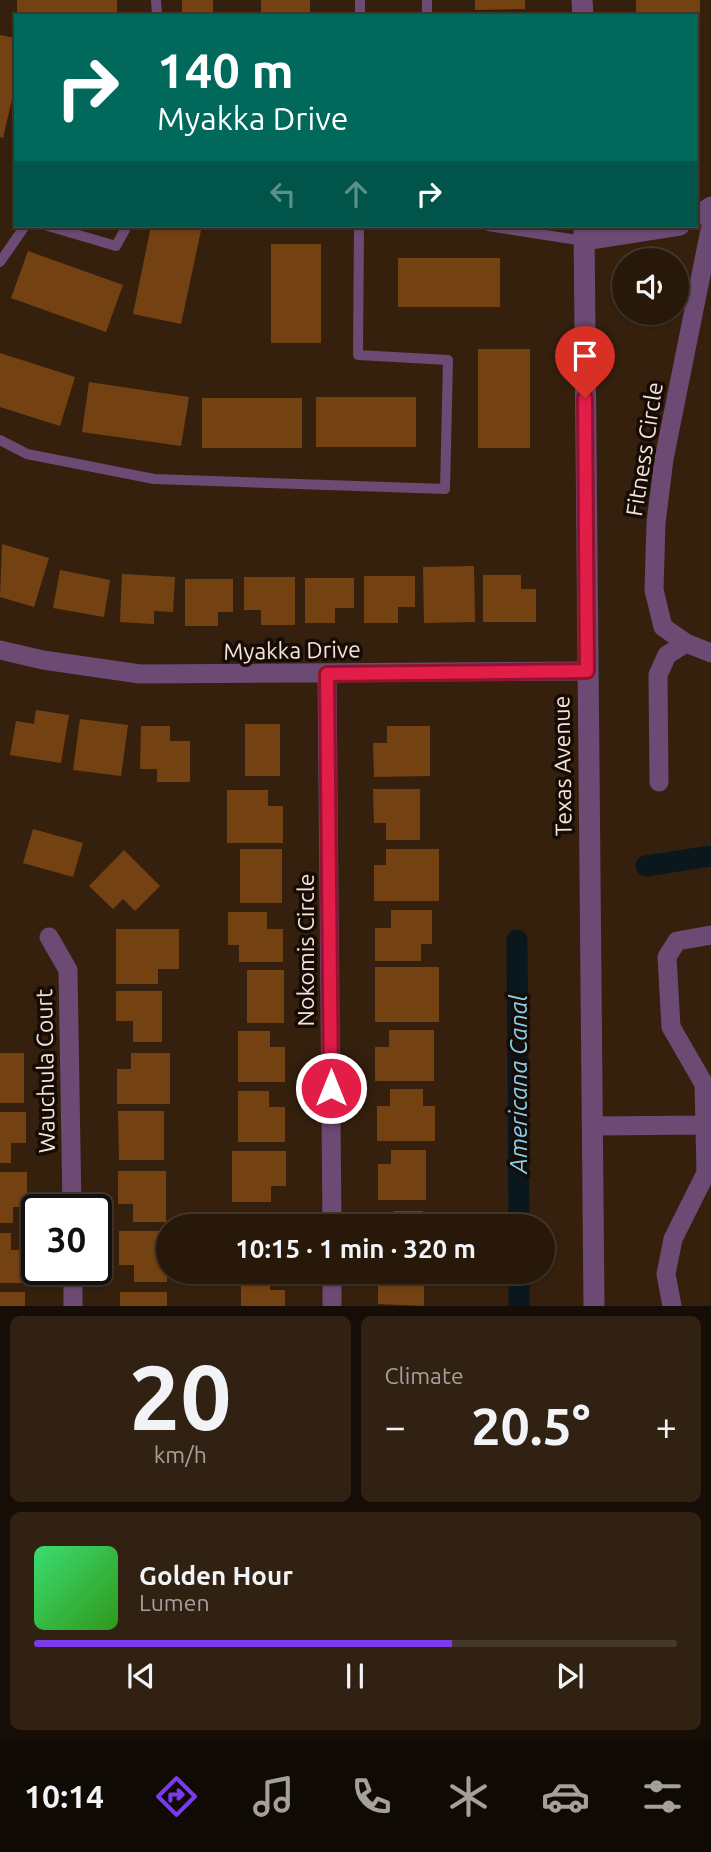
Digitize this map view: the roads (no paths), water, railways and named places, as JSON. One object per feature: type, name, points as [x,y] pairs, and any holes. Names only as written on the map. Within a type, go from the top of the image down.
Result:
[{"type":"street","name":"Fitness Circle","points":[[711,225],[664,459],[656,523],[654,590],[663,627],[686,643],[711,653]]},
{"type":"street","points":[[584,233],[653,228]]},
{"type":"street","name":"Texas Avenue","points":[[584,233],[594,1306]]},
{"type":"street","points":[[659,782],[658,675],[667,655],[686,643]]},
{"type":"street","name":"Myakka Drive","points":[[0,650],[43,660],[140,674],[587,671]]},
{"type":"street","name":"Nokomis Circle","points":[[327,674],[332,1214]]},
{"type":"street","points":[[672,1306],[666,1274],[673,1239],[708,1167],[705,1125],[707,1084],[671,1027],[667,957],[677,941],[711,935]]},
{"type":"street","name":"Wauchula Court","points":[[49,937],[68,970],[72,1194]]},
{"type":"street","points":[[594,1126],[705,1125]]},
{"type":"street","points":[[332,1284],[332,1306]]},
{"type":"street","points":[[73,1285],[73,1306]]},
{"type":"lane","points":[[0,262],[25,228]]},
{"type":"lane","points":[[55,228],[116,246],[126,228]]},
{"type":"lane","points":[[0,440],[27,454],[154,479],[445,489],[448,360],[358,355],[359,228]]},
{"type":"lane","points":[[515,228],[584,233]]},
{"type":"waterway","points":[[646,866],[711,856]]},
{"type":"waterway","name":"Americana Canal","points":[[517,940],[519,1214]]},
{"type":"waterway","name":"Americana Canal","points":[[519,1284],[519,1306]]}]
